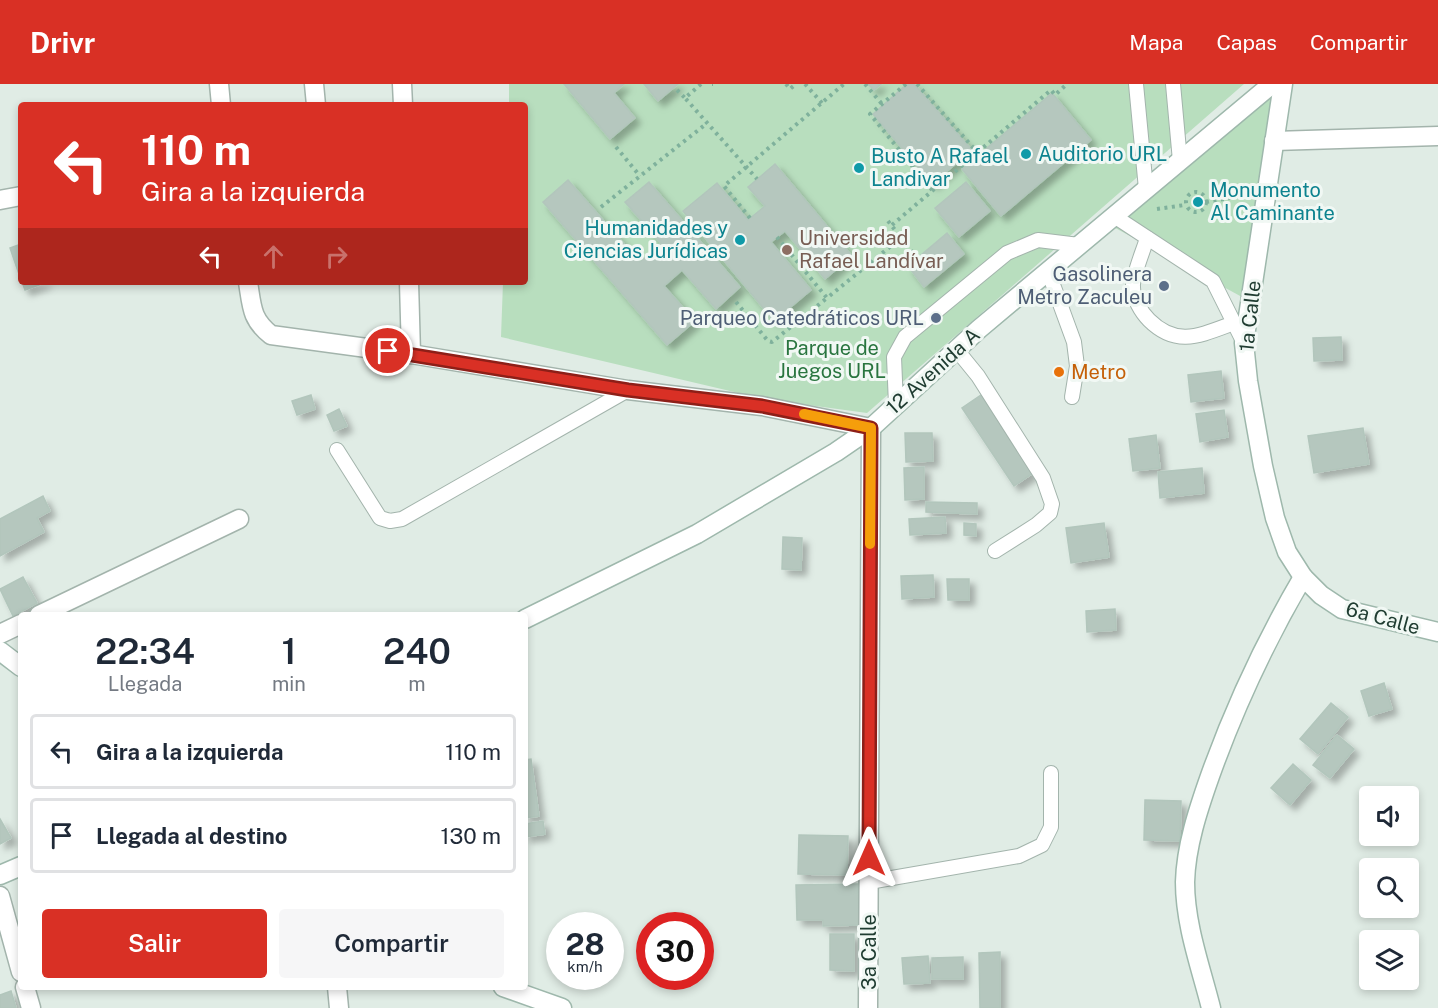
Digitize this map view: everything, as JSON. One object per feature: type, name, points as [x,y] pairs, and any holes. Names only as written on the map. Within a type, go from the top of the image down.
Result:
[{"type":"street","points":[[219,84],[221,102]]},
{"type":"street","points":[[314,84],[316,102]]},
{"type":"street","points":[[402,84],[403,102]]},
{"type":"street","name":"12 Avenida A","points":[[528,618],[698,534],[836,452],[871,428],[956,349],[1272,84]]},
{"type":"street","name":"1a Calle","points":[[1283,84],[1244,343],[1251,402],[1275,518],[1287,552],[1303,577]]},
{"type":"street","points":[[1274,141],[1438,136]]},
{"type":"street","points":[[0,200],[18,197]]},
{"type":"street","points":[[248,285],[253,313],[259,326],[271,335],[411,354],[628,390],[762,406],[871,428]]},
{"type":"street","points":[[409,285],[411,354]]},
{"type":"street","name":"3a Calle","points":[[868,1008],[871,428]]},
{"type":"street","points":[[45,612],[239,519]]},
{"type":"street","points":[[1211,1008],[1190,925],[1185,884],[1189,843],[1228,723],[1278,619],[1303,577]]},
{"type":"street","name":"6a Calle","points":[[1303,577],[1321,595],[1342,609],[1438,633]]},
{"type":"street","points":[[0,634],[18,625]]},
{"type":"street","points":[[0,651],[18,665]]},
{"type":"street","points":[[0,875],[18,867]]},
{"type":"street","points":[[0,896],[18,961]]},
{"type":"street","points":[[26,990],[31,1008]]},
{"type":"street","points":[[337,990],[339,1008]]},
{"type":"street","points":[[511,990],[562,1008]]},
{"type":"lane","points":[[1136,84],[1146,189]]},
{"type":"lane","points":[[1173,84],[1180,161]]},
{"type":"lane","points":[[1114,216],[1213,281],[1244,343]]},
{"type":"lane","points":[[1147,238],[1133,287],[1141,312],[1154,325],[1161,331],[1176,337],[1202,334],[1234,323]]},
{"type":"lane","points":[[896,405],[894,357],[905,337],[1007,253],[1024,244],[1038,240],[1079,245]]},
{"type":"lane","points":[[1047,271],[1074,342],[1077,366],[1072,397]]},
{"type":"lane","points":[[956,349],[978,376],[1043,478],[1052,504],[1050,513],[1036,525],[995,551]]},
{"type":"lane","points":[[337,450],[380,518],[390,521],[402,519],[628,390]]},
{"type":"lane","points":[[869,882],[1019,856],[1042,845],[1051,827],[1051,773]]},
{"type":"path","points":[[685,98],[701,84]]},
{"type":"path","points":[[786,84],[790,89],[796,84]]},
{"type":"path","points":[[805,84],[822,103]]},
{"type":"path","points":[[750,218],[724,186],[844,84]]},
{"type":"path","points":[[865,84],[882,104]]},
{"type":"path","points":[[906,84],[870,114],[932,190]]},
{"type":"path","points":[[917,84],[976,152]]},
{"type":"path","points":[[917,258],[890,223],[1051,90],[1055,94],[1067,84]]},
{"type":"path","points":[[677,90],[757,179]]},
{"type":"path","points":[[601,207],[706,124]]},
{"type":"path","points":[[616,147],[640,176]]},
{"type":"path","points":[[1196,192],[1203,194],[1206,201],[1203,210],[1197,213],[1188,210],[1185,203],[1189,194],[1196,192]]},
{"type":"path","points":[[1206,201],[1249,195]]},
{"type":"path","points":[[777,237],[826,298]]},
{"type":"path","points":[[736,302],[768,341],[772,342],[902,237]]},
{"type":"green space","name":"Universidad Rafael Landívar","points":[[509,84],[1244,84],[867,413],[764,399],[501,337],[503,285],[528,285],[528,102],[509,102]]},
{"type":"green space","points":[[1277,87],[1242,297],[1108,224]]},
{"type":"building","points":[[564,84],[624,84],[614,93],[635,118],[610,139]]},
{"type":"building","points":[[644,84],[678,84],[658,101]]},
{"type":"building","points":[[868,84],[881,84],[874,90]]},
{"type":"building","points":[[907,84],[914,84],[972,150],[932,184],[873,114]]},
{"type":"building","name":"Auditorio URL","points":[[1052,93],[1091,140],[1001,216],[962,169]]},
{"type":"building","name":"Humanidades y Ciencias Jurídicas","points":[[775,164],[852,256],[825,279],[785,231],[771,242],[811,290],[774,321],[683,211],[717,183],[748,220],[765,206],[748,187]]},
{"type":"building","points":[[568,180],[640,262],[661,243],[625,202],[649,182],[740,287],[716,309],[682,270],[664,286],[695,321],[667,345],[543,202]]},
{"type":"building","points":[[966,182],[990,211],[959,237],[935,208]]},
{"type":"building","points":[[947,233],[964,254],[924,287],[908,266]]},
{"type":"building","points":[[18,245],[18,271],[10,248]]},
{"type":"building","points":[[23,285],[39,285],[25,290]]},
{"type":"building","points":[[1341,337],[1342,360],[1314,361],[1313,338]]},
{"type":"building","points":[[1221,371],[1224,398],[1191,402],[1188,375]]},
{"type":"building","points":[[311,395],[315,409],[297,415],[292,401]]},
{"type":"building","points":[[981,395],[1033,473],[1014,486],[962,408]]},
{"type":"building","points":[[339,409],[347,426],[334,431],[327,415]]},
{"type":"building","points":[[1224,410],[1228,437],[1200,442],[1196,414]]},
{"type":"building","points":[[1363,428],[1369,464],[1314,473],[1308,436]]},
{"type":"building","points":[[905,433],[932,433],[933,461],[906,462]]},
{"type":"building","points":[[1156,435],[1160,468],[1133,471],[1129,439]]},
{"type":"building","points":[[924,467],[924,499],[905,500],[904,468]]},
{"type":"building","points":[[1202,468],[1204,493],[1160,498],[1158,472]]},
{"type":"building","points":[[43,496],[50,511],[37,518],[44,532],[0,556],[0,519]]},
{"type":"building","points":[[926,502],[977,503],[977,514],[926,512]]},
{"type":"building","points":[[945,517],[946,533],[910,535],[909,519]]},
{"type":"building","points":[[964,523],[976,524],[976,536],[964,535]]},
{"type":"building","points":[[1104,523],[1109,557],[1071,563],[1066,528]]},
{"type":"building","points":[[783,537],[802,538],[801,570],[782,569]]},
{"type":"building","points":[[933,575],[934,597],[902,599],[901,576]]},
{"type":"building","points":[[23,577],[37,603],[13,616],[0,589]]},
{"type":"building","points":[[947,579],[969,579],[969,600],[948,600]]},
{"type":"building","points":[[1115,609],[1116,630],[1087,632],[1086,611]]},
{"type":"building","points":[[1384,683],[1392,709],[1369,716],[1361,691]]},
{"type":"building","points":[[1331,703],[1348,717],[1318,754],[1300,739]]},
{"type":"building","points":[[1337,735],[1354,749],[1330,778],[1313,765]]},
{"type":"building","points":[[531,759],[539,816],[528,818],[528,760]]},
{"type":"building","points":[[1293,764],[1311,780],[1290,805],[1271,788]]},
{"type":"building","points":[[1145,800],[1181,801],[1180,841],[1144,840]]},
{"type":"building","points":[[0,819],[11,838],[0,844]]},
{"type":"building","points":[[543,821],[545,834],[528,837],[528,824]]},
{"type":"building","points":[[799,835],[848,836],[847,875],[798,874]]},
{"type":"building","points":[[858,884],[859,925],[823,926],[823,920],[797,920],[796,885]]},
{"type":"building","points":[[830,934],[854,934],[854,971],[830,970]]},
{"type":"building","points":[[1000,952],[1000,1008],[980,1008],[979,953]]},
{"type":"building","points":[[928,956],[930,983],[904,984],[902,958]]},
{"type":"building","points":[[963,957],[963,979],[932,979],[932,958]]},
{"type":"building","points":[[11,991],[16,1008],[0,1008],[0,995]]},
{"type":"slow traffic","points":[[804,414],[871,428],[870,544]]},
{"type":"place","name":"Auditorio URL","points":[[1026,154]]},
{"type":"place","name":"Busto A Rafael Landivar","points":[[859,168]]},
{"type":"place","name":"Monumento Al Caminante","points":[[1198,202]]},
{"type":"place","name":"Humanidades y Ciencias Jurídicas","points":[[740,240]]},
{"type":"place","name":"Universidad Rafael Landívar","points":[[787,250]]},
{"type":"place","name":"Gasolinera Metro Zaculeu","points":[[1164,286]]},
{"type":"place","name":"Parqueo Catedráticos URL","points":[[936,318]]},
{"type":"place","name":"Metro","points":[[1059,372]]},
{"type":"route","points":[[388,351],[628,390],[762,406],[871,428],[869,858]]},
{"type":"park label","name":"Parque de Juegos URL","points":[[832,360]]}]
